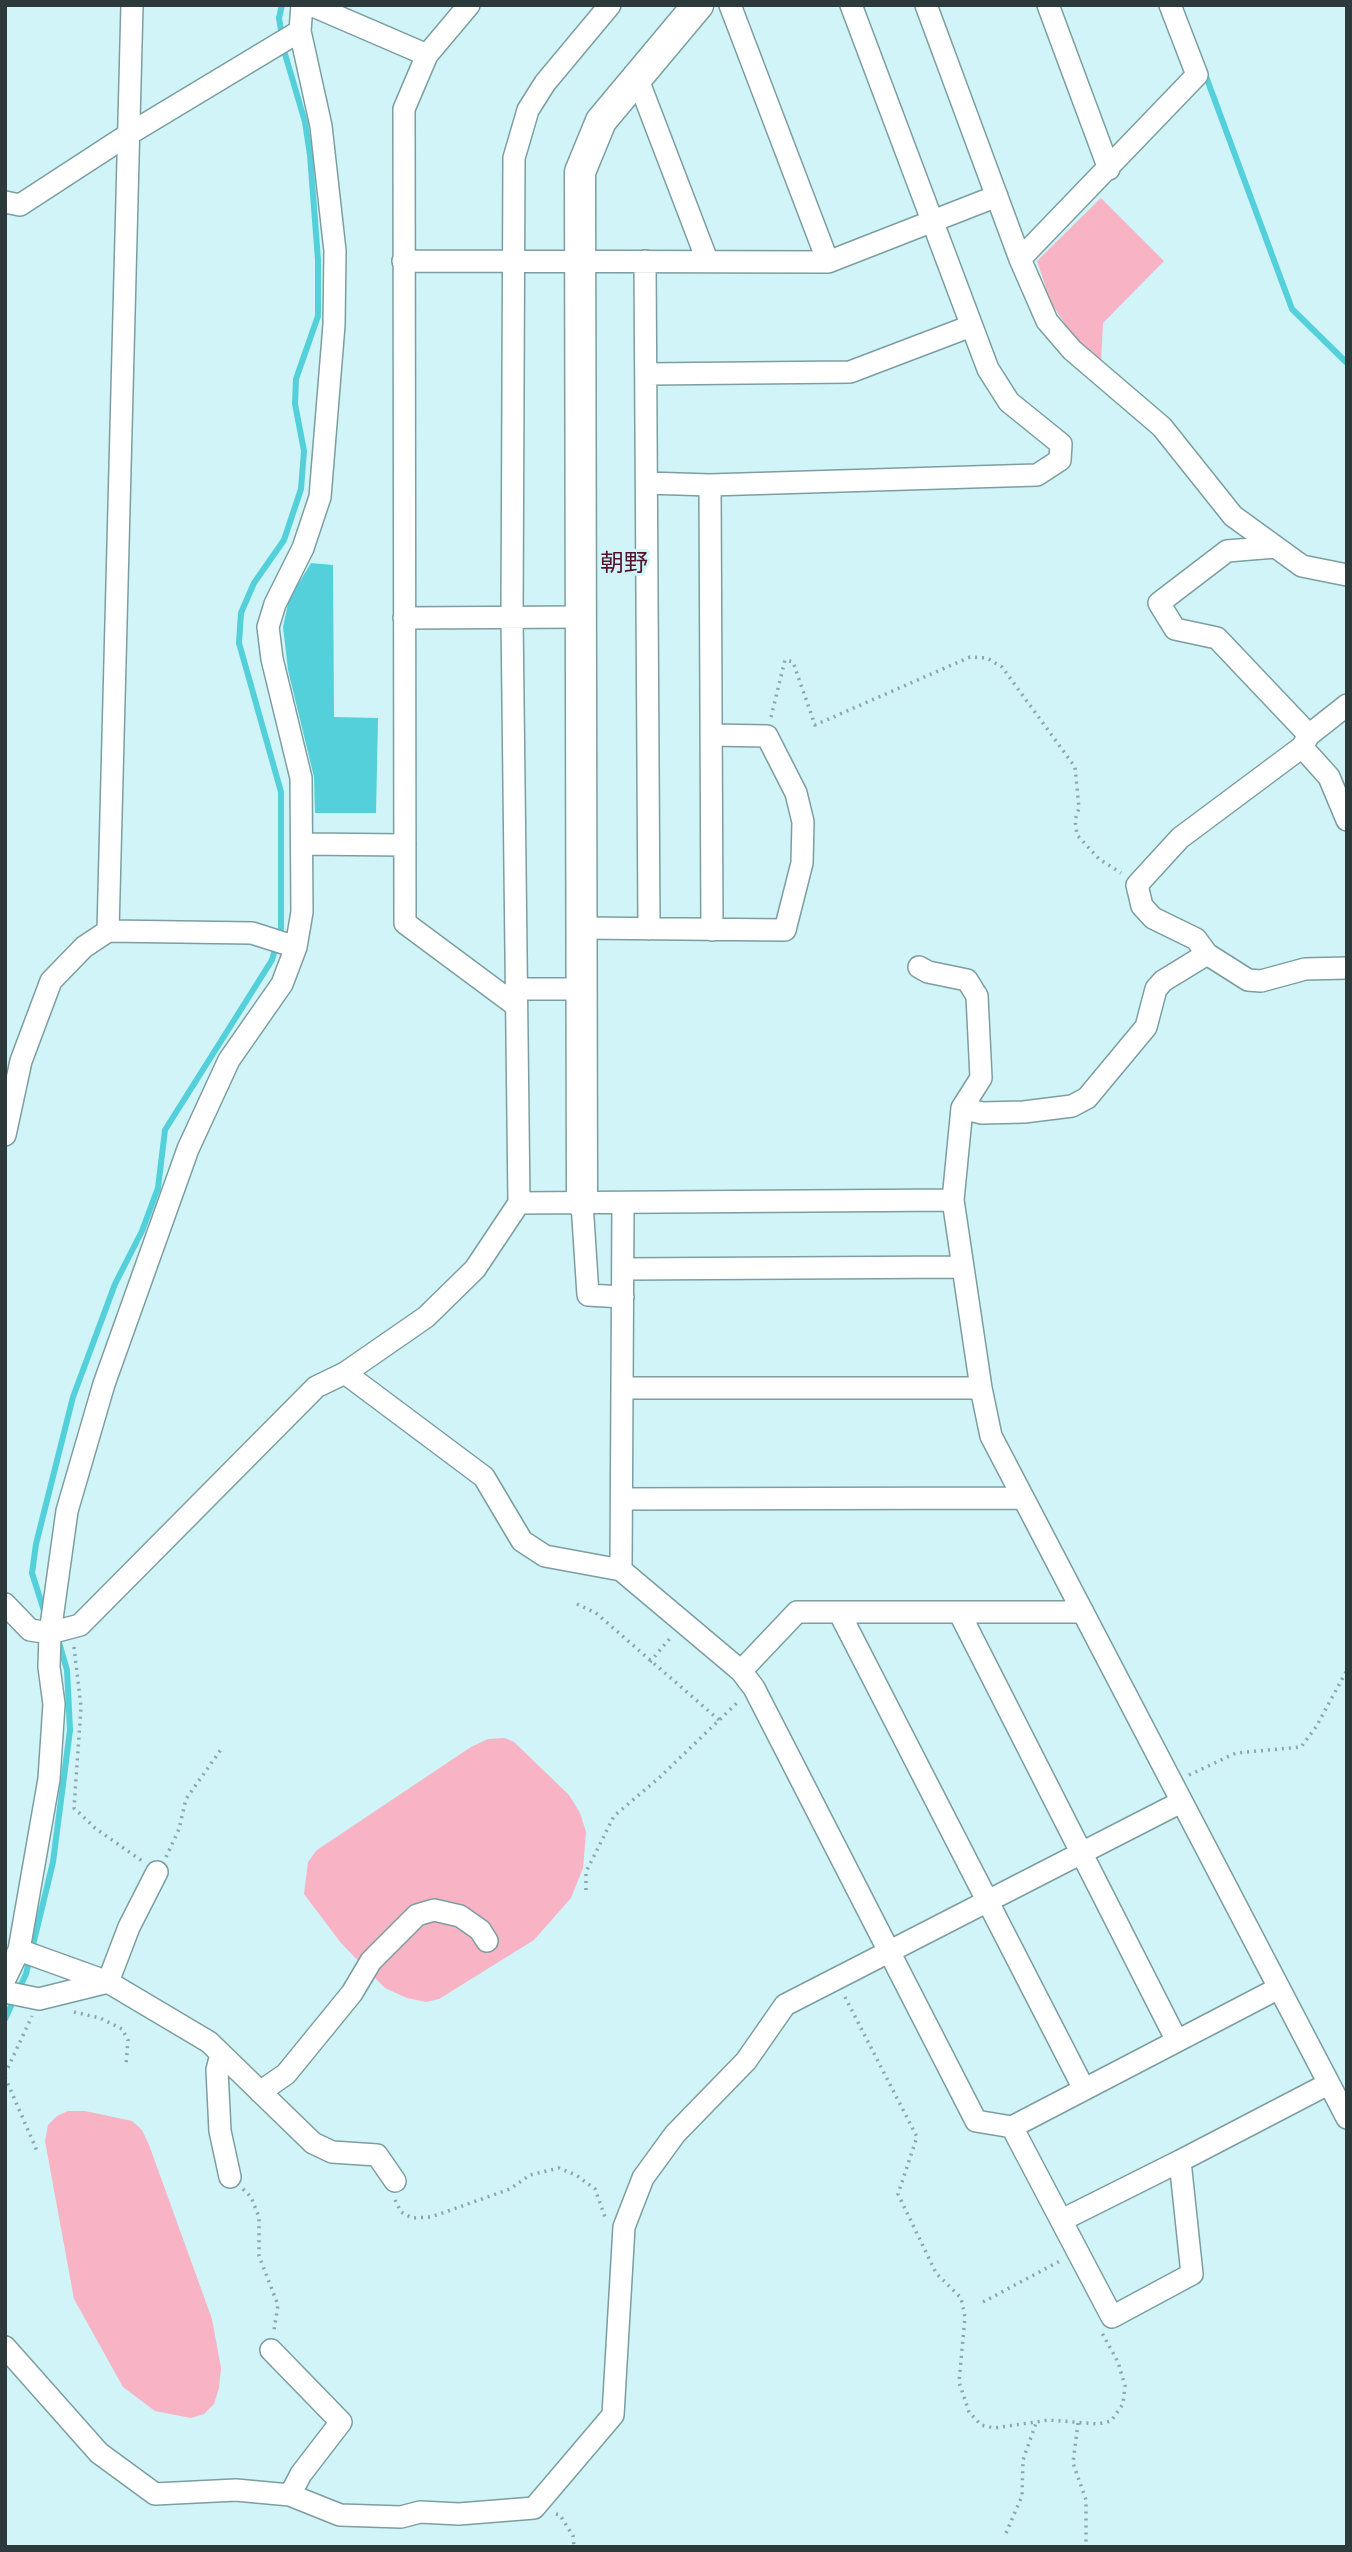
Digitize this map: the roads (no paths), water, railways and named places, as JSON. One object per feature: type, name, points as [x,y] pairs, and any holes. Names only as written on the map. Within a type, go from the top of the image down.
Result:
[{"type":"street","points":[[108,931],[132,5]]},
{"type":"street","points":[[5,1979],[19,1950],[49,1779],[54,1704],[49,1667],[60,1631],[68,1511],[104,1384],[188,1149],[229,1060],[282,984],[296,947],[302,912],[300,778],[272,659],[268,627],[275,604],[303,548],[320,497],[334,325],[335,251],[321,125],[300,31],[302,5]]},
{"type":"street","points":[[311,5],[427,55]]},
{"type":"street","points":[[469,5],[427,55],[404,109],[405,923],[515,997],[582,989]]},
{"type":"street","points":[[5,1604],[30,1630],[60,1631],[80,1625],[316,1387],[345,1373],[426,1317],[475,1269],[519,1203],[512,617],[514,158],[527,110],[545,83],[610,5]]},
{"type":"street","points":[[623,1297],[588,1295],[582,1203],[580,172],[601,121],[698,5]]},
{"type":"street","points":[[730,5],[828,262]]},
{"type":"street","points":[[647,483],[710,485],[1037,475],[1060,460],[1060,444],[1009,402],[988,369],[851,5]]},
{"type":"street","points":[[926,5],[1020,260],[1047,321],[1072,350],[1162,427],[1233,516],[1302,566],[1347,575]]},
{"type":"street","points":[[1048,5],[1109,169]]},
{"type":"street","points":[[1020,260],[1197,75],[1170,5]]},
{"type":"street","points":[[5,202],[20,205],[129,134],[300,31]]},
{"type":"street","points":[[637,77],[708,260]]},
{"type":"street","points":[[403,261],[828,262],[998,196]]},
{"type":"street","points":[[645,261],[649,929]]},
{"type":"street","points":[[647,374],[850,372],[971,326]]},
{"type":"street","points":[[710,485],[712,930]]},
{"type":"street","points":[[1275,547],[1227,551],[1159,603],[1175,629],[1217,638],[1305,741],[1329,777],[1347,820]]},
{"type":"street","points":[[404,618],[582,617]]},
{"type":"street","points":[[1347,705],[1180,838],[1137,885],[1142,906],[1153,918],[1196,939],[1207,954],[1248,980],[1261,981],[1305,969],[1347,968]]},
{"type":"street","points":[[581,928],[785,930],[802,863],[803,822],[796,793],[767,737],[711,734]]},
{"type":"street","points":[[302,844],[405,845]]},
{"type":"street","points":[[5,1135],[21,1061],[51,981],[84,947],[108,931],[252,933],[296,947]]},
{"type":"street","points":[[962,1108],[982,1113],[1024,1112],[1072,1106],[1087,1098],[1146,1027],[1156,989],[1163,981],[1207,954]]},
{"type":"street","points":[[919,967],[928,972],[967,980],[977,996],[981,1079],[962,1108],[953,1200],[961,1267],[981,1388],[992,1436],[1347,2118]]},
{"type":"street","points":[[519,1203],[953,1200]]},
{"type":"street","points":[[621,1570],[623,1204]]},
{"type":"street","points":[[624,1269],[961,1267]]},
{"type":"street","points":[[345,1373],[484,1477],[522,1541],[545,1556],[621,1570],[748,1680],[976,2121],[1012,2127],[1278,1989]]},
{"type":"street","points":[[622,1388],[981,1388]]},
{"type":"street","points":[[623,1499],[1023,1498]]},
{"type":"street","points":[[748,1680],[797,1612],[1083,1612]]},
{"type":"street","points":[[839,1612],[1084,2089]]},
{"type":"street","points":[[959,1612],[1177,2041]]},
{"type":"street","points":[[5,2347],[99,2453],[155,2494],[236,2490],[290,2495],[340,2515],[401,2517],[420,2512],[459,2514],[534,2508],[613,2415],[624,2227],[643,2178],[675,2134],[746,2061],[785,2005],[1083,1853],[1176,1793]]},
{"type":"street","points":[[108,1982],[129,1927],[157,1872]]},
{"type":"street","points":[[260,2092],[286,2074],[352,1993],[371,1961],[417,1915],[434,1910],[460,1916],[480,1930],[487,1941]]},
{"type":"street","points":[[19,1950],[108,1982],[209,2042],[313,2143],[332,2152],[377,2155],[395,2181]]},
{"type":"street","points":[[5,1992],[39,1999],[108,1982]]},
{"type":"street","points":[[221,2054],[217,2070],[220,2131],[230,2177]]},
{"type":"street","points":[[1062,2220],[1328,2084]]},
{"type":"street","points":[[1012,2127],[1112,2317],[1192,2274],[1180,2161]]},
{"type":"street","points":[[271,2350],[341,2422],[301,2474],[290,2495]]},
{"type":"water","points":[[311,563],[333,565],[334,717],[378,718],[376,813],[315,813],[314,777],[288,670],[283,627],[289,599]]},
{"type":"waterway","points":[[45,1614],[32,1573],[36,1544],[73,1397],[115,1284],[142,1231],[158,1188],[165,1130],[272,960],[281,928],[281,792],[239,643],[241,613],[254,583],[284,540],[301,489],[304,451],[295,404],[296,379],[318,316],[318,260],[310,155],[305,122],[285,54],[279,18],[282,5]]},
{"type":"waterway","points":[[1204,71],[1292,309],[1347,363]]},
{"type":"waterway","points":[[5,2019],[26,1974],[53,1862],[70,1730],[67,1670],[58,1639]]},
{"type":"district","name":"朝野","points":[[624,562]]}]
